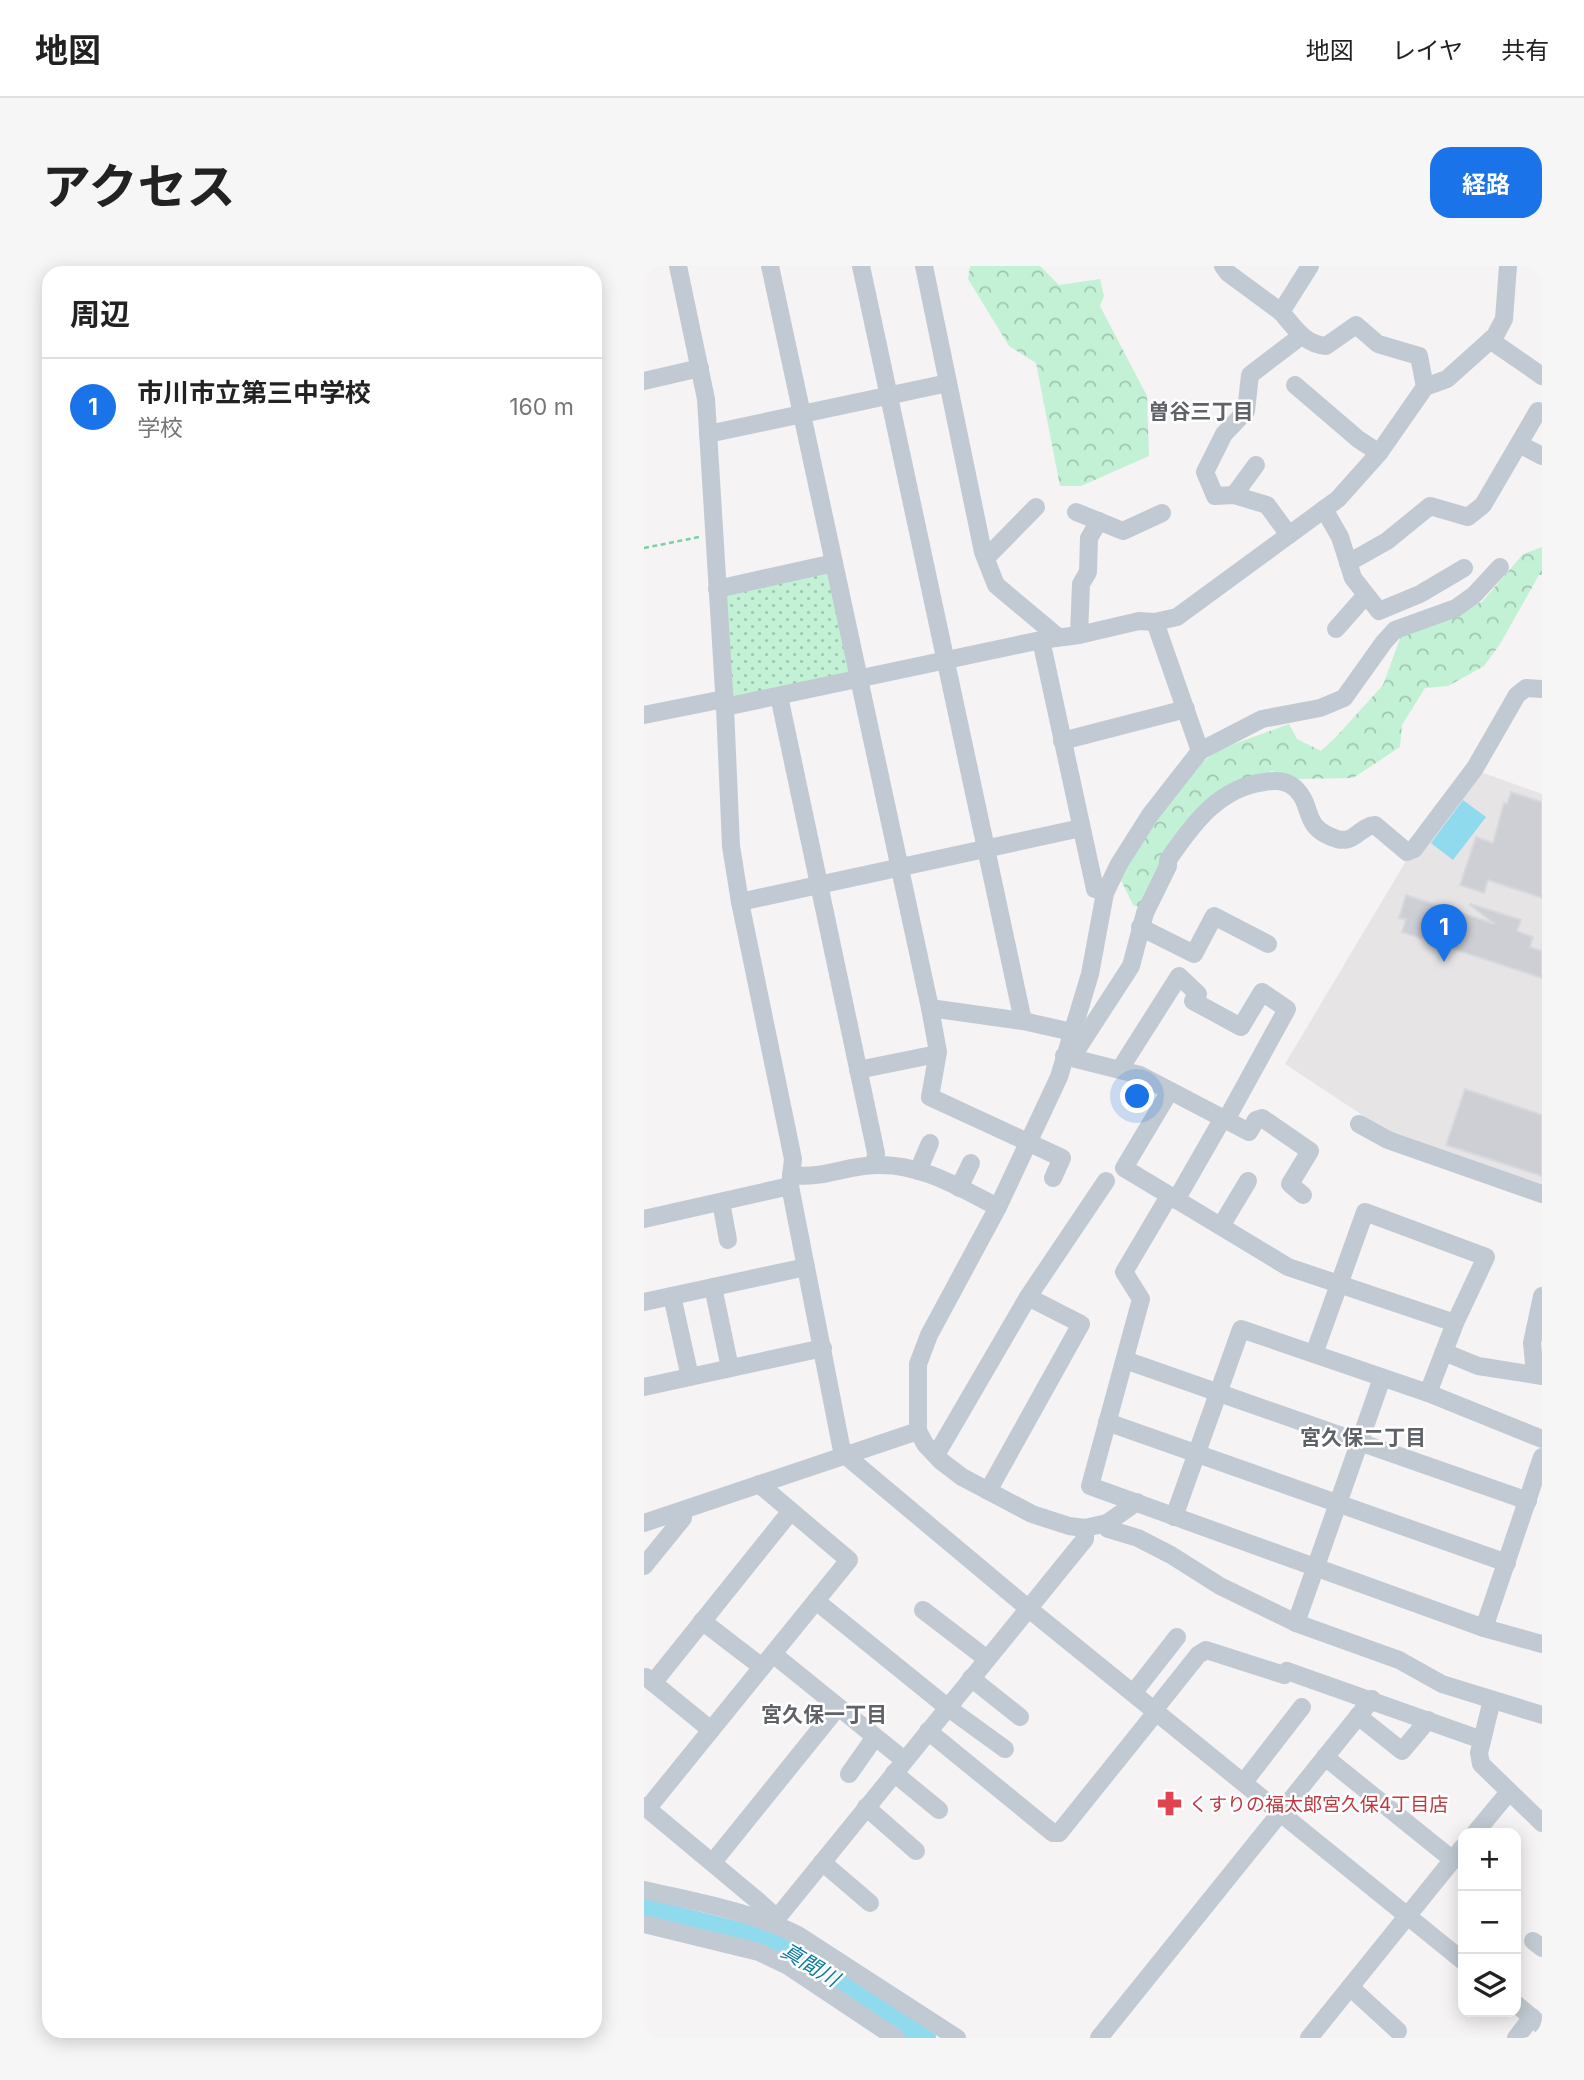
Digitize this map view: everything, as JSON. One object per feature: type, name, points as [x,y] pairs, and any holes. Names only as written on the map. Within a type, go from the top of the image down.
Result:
[{"type":"street","points":[[678,266],[706,399],[731,846],[793,1159],[790,1181],[841,1447],[845,1455],[1029,1609],[1458,1957]]},
{"type":"street","points":[[770,266],[930,1008],[937,1054],[930,1097],[1062,1158],[1053,1178]]},
{"type":"street","points":[[861,266],[1023,1021]]},
{"type":"street","points":[[924,266],[986,558],[996,585],[1049,638],[1062,741],[1081,828],[1095,890],[1105,893]]},
{"type":"street","points":[[1223,266],[1228,273],[1281,312],[1312,345],[1326,346],[1356,325],[1378,344],[1419,356],[1425,387]]},
{"type":"street","points":[[1281,312],[1310,266]]},
{"type":"street","points":[[644,715],[779,696],[1049,638],[1079,635],[1139,621],[1155,622],[1177,617],[1347,490],[1379,453],[1425,387],[1447,379],[1490,340],[1504,319],[1508,266]]},
{"type":"street","points":[[1289,535],[1267,505],[1234,495],[1214,496],[1205,472],[1224,434],[1246,411],[1250,375],[1301,336]]},
{"type":"street","points":[[1490,340],[1542,376]]},
{"type":"street","points":[[644,380],[700,368]]},
{"type":"street","points":[[708,435],[948,383]]},
{"type":"street","points":[[1295,384],[1358,439],[1379,453]]},
{"type":"street","points":[[1348,563],[1387,541],[1430,506],[1468,517],[1483,505],[1538,411]]},
{"type":"street","points":[[1519,444],[1542,456]]},
{"type":"street","points":[[1234,495],[1256,465]]},
{"type":"street","points":[[986,558],[1035,507]]},
{"type":"street","points":[[1324,509],[1340,537],[1353,578],[1379,611],[1420,594],[1464,568]]},
{"type":"street","points":[[1076,512],[1123,531],[1162,513]]},
{"type":"street","points":[[1079,635],[1081,584],[1088,572],[1089,538],[1099,521]]},
{"type":"street","points":[[718,589],[834,563]]},
{"type":"street","points":[[1068,1057],[1072,1032],[1090,974],[1105,893],[1119,864],[1150,815],[1200,751],[1262,719],[1320,708],[1344,698],[1395,630],[1456,608],[1474,595],[1500,568]]},
{"type":"street","points":[[1336,629],[1365,596]]},
{"type":"street","points":[[1155,622],[1200,751]]},
{"type":"street","points":[[1137,1502],[1107,1523],[1084,1528],[1069,1526],[1032,1514],[962,1477],[925,1444],[918,1431],[918,1364],[929,1335],[998,1207],[1068,1057],[1131,966],[1140,927],[1154,890],[1168,866],[1168,860],[1191,828],[1234,790],[1251,784],[1282,781],[1298,792],[1312,824],[1319,830],[1339,840],[1348,840],[1370,825],[1376,825],[1397,846],[1408,852],[1414,849],[1475,768],[1517,695],[1526,688],[1542,689]]},
{"type":"street","points":[[779,696],[876,1153],[875,1164]]},
{"type":"street","points":[[1062,741],[1186,709]]},
{"type":"street","points":[[740,902],[1081,828]]},
{"type":"street","points":[[1140,927],[1195,954],[1214,916],[1268,944]]},
{"type":"street","points":[[1120,1069],[1179,976],[1198,994],[1193,1001],[1241,1027],[1262,992],[1287,1009],[1225,1119],[1124,1272],[1142,1299],[1090,1486],[1484,1628],[1542,1644]]},
{"type":"street","points":[[930,1008],[1023,1021],[1072,1032]]},
{"type":"street","points":[[858,1070],[937,1054]]},
{"type":"street","points":[[1068,1057],[1140,1074],[1249,1132],[1256,1120],[1262,1118],[1310,1151],[1290,1184],[1303,1195]]},
{"type":"street","points":[[1170,1091],[1124,1168],[1288,1267],[1455,1323]]},
{"type":"street","points":[[1359,1124],[1388,1140],[1542,1194]]},
{"type":"street","points":[[918,1171],[930,1143]]},
{"type":"street","points":[[959,1188],[971,1163]]},
{"type":"street","points":[[644,1219],[721,1202],[790,1181],[875,1164],[902,1166],[918,1171],[998,1207]]},
{"type":"street","points":[[936,1455],[1028,1297],[1106,1181]]},
{"type":"street","points":[[1222,1226],[1248,1181]]},
{"type":"street","points":[[721,1202],[728,1240]]},
{"type":"street","points":[[1314,1354],[1365,1212],[1486,1257],[1455,1323],[1428,1394]]},
{"type":"street","points":[[644,1302],[806,1267]]},
{"type":"street","points":[[713,1287],[730,1368]]},
{"type":"street","points":[[673,1296],[690,1377]]},
{"type":"street","points":[[1444,1352],[1478,1366],[1538,1375],[1532,1343],[1542,1296]]},
{"type":"street","points":[[988,1491],[1081,1324],[1028,1297]]},
{"type":"street","points":[[1174,1517],[1241,1329],[1428,1394],[1542,1439]]},
{"type":"street","points":[[644,1387],[822,1348]]},
{"type":"street","points":[[1125,1360],[1528,1501]]},
{"type":"street","points":[[1296,1623],[1382,1378]]},
{"type":"street","points":[[1107,1422],[1507,1563]]},
{"type":"street","points":[[644,1523],[918,1431]]},
{"type":"street","points":[[1484,1628],[1542,1457]]},
{"type":"street","points":[[759,1484],[849,1560],[646,1807],[769,1911],[773,1923]]},
{"type":"street","points":[[711,1730],[648,1679],[702,1621],[791,1511]]},
{"type":"street","points":[[644,1566],[683,1518],[683,1512]]},
{"type":"street","points":[[1107,1523],[1108,1529],[1138,1538],[1220,1586],[1296,1623],[1399,1660],[1442,1684],[1542,1715]]},
{"type":"street","points":[[773,1923],[1029,1609],[1084,1539],[1084,1528]]},
{"type":"street","points":[[816,1601],[947,1707],[1005,1749]]},
{"type":"street","points":[[923,1610],[987,1658]]},
{"type":"street","points":[[702,1621],[838,1707],[875,1737],[939,1810]]},
{"type":"street","points":[[1133,1692],[1173,1634],[1198,1655]]},
{"type":"street","points":[[928,1731],[1054,1833],[1059,1833],[1198,1655],[1206,1650],[1284,1675],[1286,1671],[1372,1699],[1482,1740]]},
{"type":"street","points":[[971,1678],[1020,1717]]},
{"type":"street","points":[[1099,2038],[1372,1699]]},
{"type":"street","points":[[1492,1700],[1479,1753],[1481,1764],[1542,1823]]},
{"type":"street","points":[[713,1862],[838,1707]]},
{"type":"street","points":[[1244,1782],[1302,1707]]},
{"type":"street","points":[[1358,1716],[1402,1751],[1428,1720]]},
{"type":"street","points":[[849,1773],[875,1737]]},
{"type":"street","points":[[1309,2038],[1458,1854],[1325,1757]]},
{"type":"street","points":[[1479,1828],[1508,1792]]},
{"type":"street","points":[[866,1807],[916,1851]]},
{"type":"street","points":[[822,1862],[870,1903]]},
{"type":"street","points":[[644,1890],[751,1914],[773,1923],[798,1935],[957,2038]]},
{"type":"street","points":[[644,1924],[760,1952],[788,1966],[896,2038]]},
{"type":"street","points":[[1350,1987],[1398,2031]]},
{"type":"street","points":[[1516,2038],[1537,2022],[1521,2008]]},
{"type":"path","points":[[644,548],[714,534]]},
{"type":"shaded area","points":[[1478,771],[1542,794],[1542,1186],[1388,1132],[1285,1064],[1406,861],[1417,853]]},
{"type":"green space","points":[[970,266],[1040,266],[1059,285],[1100,279],[1104,296],[1100,306],[1147,396],[1149,456],[1081,486],[1060,486],[1036,363],[1009,346],[968,279]]},
{"type":"green space","points":[[1542,547],[1542,575],[1539,575],[1500,644],[1484,666],[1448,686],[1425,688],[1402,725],[1400,747],[1353,778],[1296,779],[1272,771],[1217,795],[1156,870],[1141,908],[1133,905],[1121,880],[1125,862],[1195,767],[1220,749],[1289,724],[1297,739],[1321,751],[1383,685],[1402,633],[1482,602],[1523,554]]},
{"type":"green space","points":[[834,563],[859,679],[725,707],[717,589]]},
{"type":"water","points":[[1463,800],[1486,817],[1453,860],[1431,843]]},
{"type":"building","points":[[1511,792],[1542,802],[1542,898],[1488,880],[1484,893],[1460,885],[1476,837],[1493,843],[1504,803],[1507,804]]},
{"type":"building","points":[[1406,895],[1495,924],[1470,905],[1521,920],[1517,931],[1533,937],[1530,947],[1542,951],[1542,978],[1402,932],[1406,920],[1399,918]]},
{"type":"building","points":[[1465,1089],[1542,1115],[1542,1176],[1446,1145]]},
{"type":"waterway","name":"真間川","points":[[644,1911],[783,1946],[923,2038]]},
{"type":"place","name":"市川市立第三中学校","points":[[1444,962]]},
{"type":"place","name":"くすりの福太郎宮久保4丁目店","points":[[1169,1804]]},
{"type":"district","name":"曽谷三丁目","points":[[1201,412]]},
{"type":"district","name":"宮久保二丁目","points":[[1363,1438]]},
{"type":"district","name":"宮久保一丁目","points":[[824,1715]]}]
